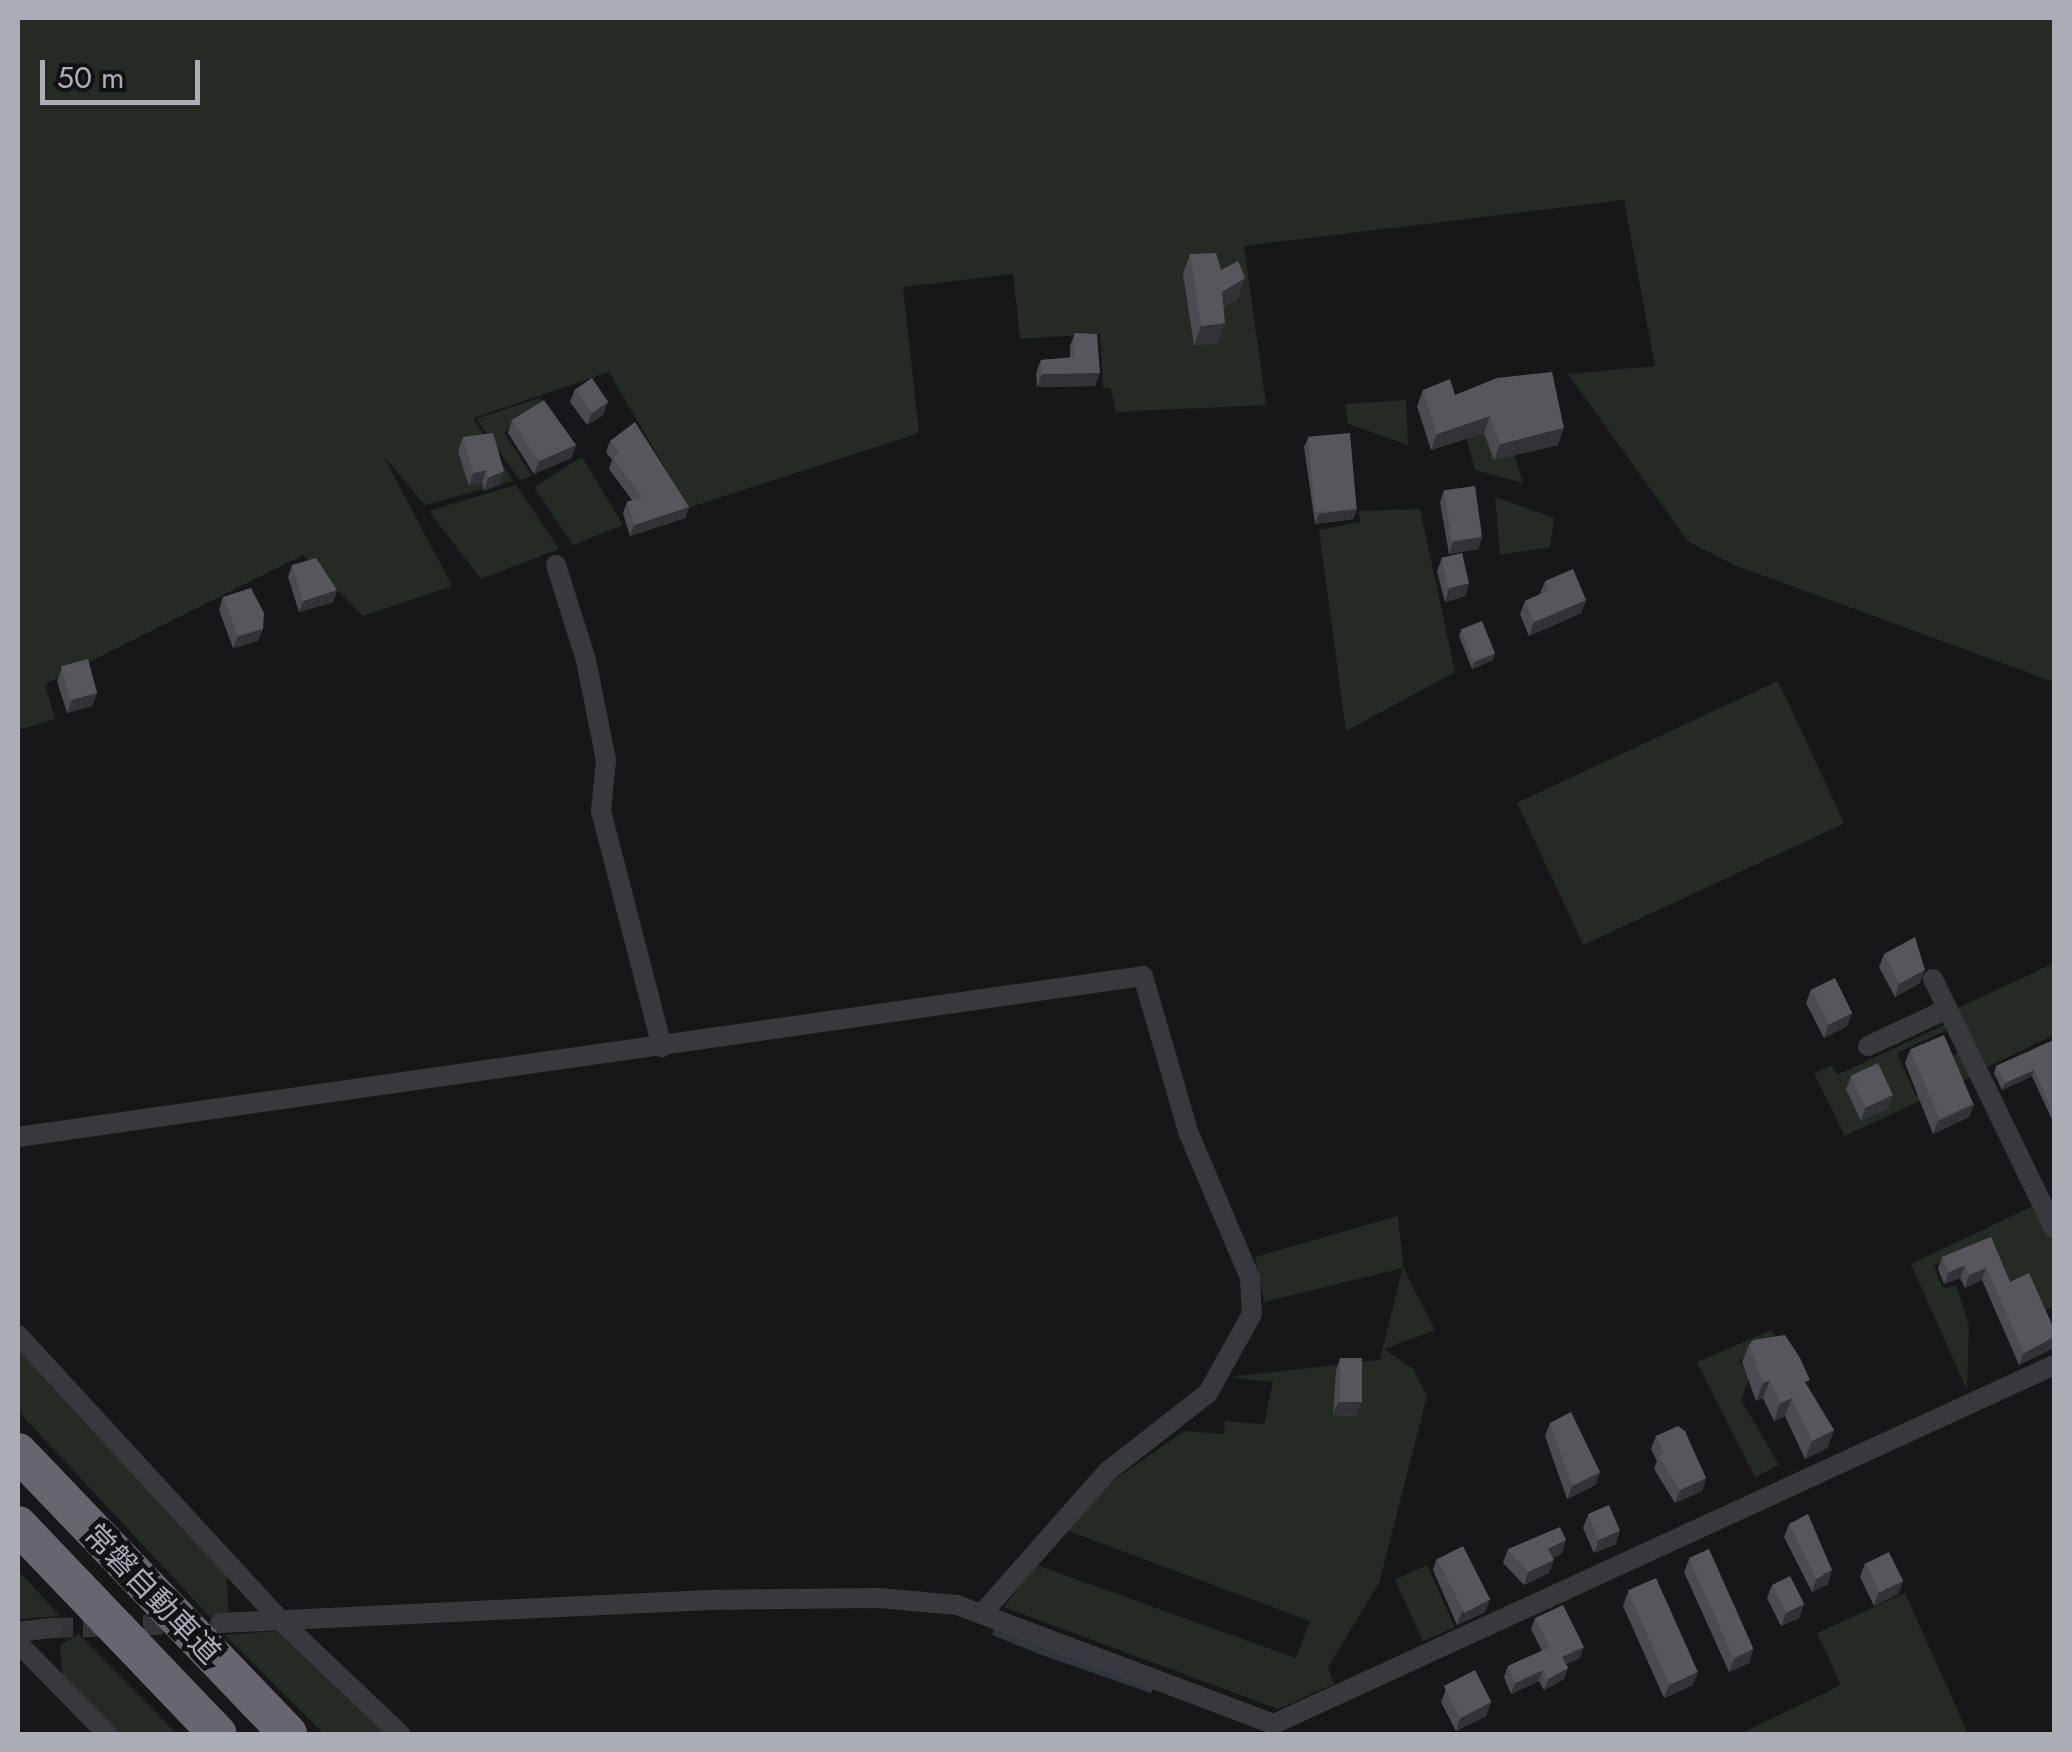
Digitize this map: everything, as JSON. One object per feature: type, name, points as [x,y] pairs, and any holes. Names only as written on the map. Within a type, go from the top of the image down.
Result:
[{"type":"highway","name":"常磐自動車道","points":[[18,1452],[288,1734]]},
{"type":"highway","name":"常磐自動車道","points":[[18,1525],[218,1734]]},
{"type":"street","points":[[556,565],[586,660],[606,760],[600,810],[662,1048]]},
{"type":"street","points":[[18,1137],[662,1048],[1144,976],[1189,1134],[1250,1278],[1252,1314],[1208,1393],[1108,1471],[984,1611]]},
{"type":"street","points":[[1932,979],[2054,1228]]},
{"type":"street","points":[[1868,1046],[1948,1009]]},
{"type":"street","points":[[18,1335],[279,1619],[400,1734]]},
{"type":"street","points":[[220,1624],[879,1598],[984,1611],[1272,1729],[2054,1365]]},
{"type":"street","points":[[18,1632],[53,1628]]},
{"type":"street","points":[[18,1643],[107,1734]]},
{"type":"shaded area","points":[[18,18],[2054,18],[2054,682],[1734,565],[1688,541],[1568,374],[1655,366],[1624,200],[1244,246],[1266,405],[1116,412],[1111,389],[1103,388],[1100,334],[1020,339],[1013,274],[903,287],[919,433],[688,508],[609,372],[473,418],[513,481],[425,505],[383,455],[452,586],[363,616],[303,555],[45,684],[55,719],[18,730]]},
{"type":"shaded area","points":[[540,398],[545,406],[504,432],[532,476],[520,480],[476,419]]},
{"type":"shaded area","points":[[1406,400],[1408,445],[1348,424],[1345,404]]},
{"type":"shaded area","points":[[1504,423],[1523,483],[1475,470],[1466,437]]},
{"type":"shaded area","points":[[582,457],[623,525],[573,545],[534,487]]},
{"type":"shaded area","points":[[516,485],[559,549],[481,579],[429,511]]},
{"type":"shaded area","points":[[1495,497],[1554,518],[1550,547],[1500,555]]},
{"type":"shaded area","points":[[1420,509],[1455,672],[1346,731],[1319,530],[1360,522],[1359,511]]},
{"type":"shaded area","points":[[1778,681],[1844,823],[1583,945],[1517,803]]},
{"type":"shaded area","points":[[2054,963],[2054,1035],[1985,1068],[1958,1008]]},
{"type":"shaded area","points":[[1946,1024],[1949,1029],[1897,1053],[1916,1096],[1956,1078],[1948,1057],[1962,1051],[1973,1076],[1845,1136],[1814,1073],[1832,1065],[1837,1075]]},
{"type":"shaded area","points":[[2035,1205],[2054,1246],[2054,1307],[2042,1310],[2008,1289],[1987,1243],[1934,1265],[1943,1289],[1956,1285],[1969,1326],[1967,1390],[1911,1264]]},
{"type":"shaded area","points":[[1398,1216],[1403,1267],[1435,1330],[1384,1349],[1413,1369],[1427,1396],[1379,1583],[1328,1667],[1334,1684],[1278,1709],[1004,1607],[1036,1565],[1296,1658],[1310,1621],[1068,1531],[1111,1482],[1184,1431],[1224,1434],[1225,1421],[1264,1424],[1273,1382],[1229,1377],[1380,1360],[1403,1268],[1264,1302],[1255,1257]]},
{"type":"shaded area","points":[[1772,1330],[1780,1345],[1739,1360],[1749,1379],[1741,1400],[1779,1465],[1755,1477],[1697,1362]]},
{"type":"shaded area","points":[[18,1350],[227,1576],[228,1612],[210,1617],[18,1411]]},
{"type":"shaded area","points":[[1427,1565],[1455,1627],[1423,1641],[1395,1579]]},
{"type":"shaded area","points":[[18,1570],[60,1616],[18,1619]]},
{"type":"shaded area","points":[[1905,1593],[1968,1734],[1740,1734],[1841,1685],[1817,1633]]},
{"type":"shaded area","points":[[998,1621],[1157,1681],[1151,1693],[1039,1654],[992,1635]]},
{"type":"shaded area","points":[[279,1631],[386,1734],[324,1734],[225,1635]]},
{"type":"shaded area","points":[[79,1634],[177,1734],[117,1734],[62,1675],[60,1645]]},
{"type":"building","points":[[1216,253],[1221,270],[1238,261],[1245,278],[1222,292],[1225,323],[1201,326],[1190,254]]},
{"type":"building","points":[[1075,333],[1097,334],[1100,373],[1042,374],[1041,360],[1074,357]]},
{"type":"building","points":[[1552,372],[1564,428],[1500,444],[1490,416],[1437,434],[1423,390],[1450,379],[1455,395],[1497,378]]},
{"type":"building","points":[[592,378],[608,402],[592,413],[575,389]]},
{"type":"building","points":[[544,400],[576,445],[539,461],[512,420]]},
{"type":"building","points":[[635,422],[689,507],[634,525],[627,502],[642,497],[613,458],[619,453],[610,441]]},
{"type":"building","points":[[493,433],[504,471],[488,478],[486,470],[473,473],[463,437]]},
{"type":"building","points":[[1350,433],[1357,509],[1315,512],[1308,437]]},
{"type":"building","points":[[1475,486],[1482,537],[1451,541],[1444,490]]},
{"type":"building","points":[[1462,553],[1469,583],[1449,588],[1442,558]]},
{"type":"building","points":[[316,558],[337,590],[303,601],[292,565]]},
{"type":"building","points":[[1573,569],[1586,600],[1534,622],[1525,601],[1549,590],[1545,581]]},
{"type":"building","points":[[251,588],[264,613],[263,629],[238,636],[223,597]]},
{"type":"building","points":[[1482,621],[1495,653],[1474,662],[1461,630]]},
{"type":"building","points":[[88,659],[97,693],[70,700],[61,666]]},
{"type":"building","points":[[1915,937],[1925,970],[1899,984],[1884,954]]},
{"type":"building","points":[[1835,978],[1852,1013],[1829,1024],[1812,989]]},
{"type":"building","points":[[1944,1035],[1973,1104],[1939,1118],[1910,1049]]},
{"type":"building","points":[[2054,1040],[2054,1113],[2034,1070],[2005,1083],[1996,1066]]},
{"type":"building","points":[[1878,1063],[1893,1095],[1866,1107],[1851,1076]]},
{"type":"building","points":[[1991,1237],[2010,1282],[2029,1273],[2054,1329],[2054,1337],[2024,1353],[1986,1268],[1969,1275],[1965,1265],[1949,1272],[1942,1257]]},
{"type":"building","points":[[1785,1335],[1810,1380],[1805,1382],[1834,1430],[1812,1441],[1792,1398],[1780,1403],[1770,1380],[1763,1383],[1749,1345],[1753,1340]]},
{"type":"building","points":[[1340,1358],[1362,1358],[1362,1402],[1340,1402]]},
{"type":"building","points":[[1571,1412],[1600,1472],[1572,1486],[1550,1423]]},
{"type":"building","points":[[1678,1426],[1685,1431],[1706,1478],[1680,1490],[1659,1456],[1664,1453],[1656,1436]]},
{"type":"building","points":[[1609,1505],[1620,1531],[1599,1540],[1588,1514]]},
{"type":"building","points":[[1808,1514],[1832,1570],[1816,1579],[1789,1524]]},
{"type":"building","points":[[1560,1527],[1566,1540],[1548,1549],[1554,1560],[1528,1572],[1508,1549]]},
{"type":"building","points":[[1463,1546],[1490,1599],[1464,1613],[1437,1559]]},
{"type":"building","points":[[1709,1549],[1753,1649],[1733,1658],[1689,1558]]},
{"type":"building","points":[[1889,1552],[1903,1581],[1880,1592],[1866,1563]]},
{"type":"building","points":[[1790,1576],[1804,1604],[1786,1613],[1772,1585]]},
{"type":"building","points":[[1656,1578],[1698,1672],[1670,1685],[1628,1591]]},
{"type":"building","points":[[1563,1605],[1584,1647],[1562,1657],[1568,1668],[1548,1679],[1543,1670],[1515,1683],[1508,1666],[1550,1647],[1535,1618]]},
{"type":"building","points":[[1475,1670],[1491,1702],[1460,1718],[1444,1686]]},
{"type":"tunnel","points":[[53,1628],[183,1624]]}]
